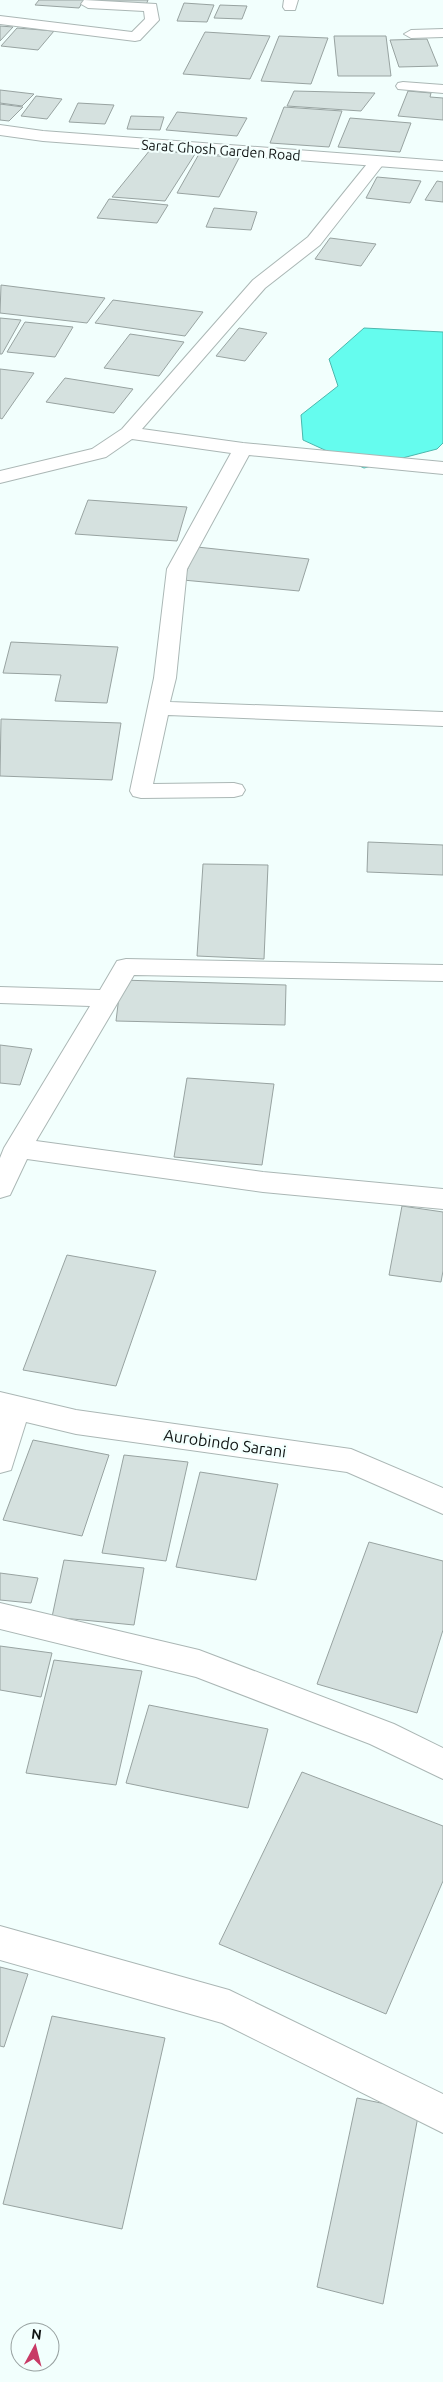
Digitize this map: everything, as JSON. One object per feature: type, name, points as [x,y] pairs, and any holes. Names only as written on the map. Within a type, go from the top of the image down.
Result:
[{"type":"street","points":[[0,20],[135,37],[152,20],[151,7],[88,4],[91,0]]},
{"type":"street","points":[[411,34],[443,33]]},
{"type":"street","points":[[403,86],[443,88]]},
{"type":"street","name":"Sarat Ghosh Garden Road","points":[[0,130],[43,136],[443,166]]},
{"type":"street","points":[[0,477],[99,453],[129,433],[259,284],[314,241],[377,162]]},
{"type":"street","points":[[129,433],[243,448],[443,468]]},
{"type":"street","points":[[234,790],[141,791],[165,678],[177,569],[243,448]]},
{"type":"street","points":[[158,708],[443,719]]},
{"type":"street","points":[[0,1188],[18,1148],[126,967],[443,973]]},
{"type":"street","points":[[0,995],[108,998]]},
{"type":"street","points":[[18,1148],[263,1182],[443,1199]]},
{"type":"street","points":[[0,1461],[7,1406]]},
{"type":"street","name":"Aurobindo Sarani","points":[[7,1406],[76,1422],[351,1461],[443,1502]]},
{"type":"street","points":[[0,1616],[199,1664],[382,1734],[443,1764]]},
{"type":"street","points":[[0,1943],[229,2007],[443,2114]]},
{"type":"water","points":[[364,328],[443,332],[443,443],[437,449],[364,468],[303,440],[301,415],[338,386],[329,359]]},
{"type":"building","points":[[39,0],[84,0],[79,8],[35,5]]},
{"type":"building","points":[[97,0],[148,0],[146,5],[96,2]]},
{"type":"building","points":[[184,3],[214,5],[207,22],[177,21]]},
{"type":"building","points":[[220,5],[247,6],[242,19],[214,18]]},
{"type":"building","points":[[0,26],[13,27],[0,41]]},
{"type":"building","points":[[17,28],[54,31],[38,50],[1,46]]},
{"type":"building","points":[[205,32],[270,36],[250,79],[183,74]]},
{"type":"building","points":[[279,36],[328,38],[311,84],[261,81]]},
{"type":"building","points":[[334,36],[386,36],[391,76],[338,76]]},
{"type":"building","points":[[427,39],[438,66],[399,67],[390,40]]},
{"type":"building","points":[[0,90],[34,94],[22,106],[0,103]]},
{"type":"building","points":[[294,91],[375,93],[361,111],[287,106]]},
{"type":"building","points":[[408,91],[431,93],[430,97],[443,98],[443,120],[398,116]]},
{"type":"building","points":[[36,96],[62,99],[47,119],[21,116]]},
{"type":"building","points":[[78,103],[114,105],[105,124],[69,122]]},
{"type":"building","points":[[0,104],[23,107],[9,121],[0,120]]},
{"type":"building","points":[[284,107],[342,111],[329,147],[270,143]]},
{"type":"building","points":[[177,112],[247,118],[237,136],[166,130]]},
{"type":"building","points":[[131,116],[164,117],[160,130],[127,129]]},
{"type":"building","points":[[350,118],[411,123],[400,152],[338,147]]},
{"type":"building","points":[[150,150],[195,154],[165,201],[112,197]]},
{"type":"building","points":[[199,154],[239,158],[219,197],[177,193]]},
{"type":"building","points":[[377,177],[421,181],[410,203],[366,198]]},
{"type":"building","points":[[437,181],[443,182],[443,202],[425,200]]},
{"type":"building","points":[[109,199],[168,205],[157,223],[97,218]]},
{"type":"building","points":[[214,208],[257,212],[251,230],[206,227]]},
{"type":"building","points":[[330,238],[376,244],[361,266],[315,259]]},
{"type":"building","points":[[1,285],[105,298],[87,323],[0,313]]},
{"type":"building","points":[[113,300],[203,312],[185,336],[95,323]]},
{"type":"building","points":[[0,318],[21,320],[2,354],[0,354]]},
{"type":"building","points":[[25,322],[73,327],[55,357],[7,352]]},
{"type":"building","points":[[239,328],[267,333],[245,361],[216,356]]},
{"type":"building","points":[[130,334],[184,342],[159,376],[104,368]]},
{"type":"building","points":[[0,369],[34,373],[2,419],[0,418]]},
{"type":"building","points":[[65,378],[133,389],[114,413],[46,402]]},
{"type":"building","points":[[88,500],[187,507],[177,541],[75,534]]},
{"type":"building","points":[[197,547],[309,559],[299,591],[183,580]]},
{"type":"building","points":[[11,642],[118,647],[107,703],[55,701],[61,675],[3,673]]},
{"type":"building","points":[[1,719],[121,723],[112,780],[0,776]]},
{"type":"building","points":[[368,842],[443,845],[443,875],[367,872]]},
{"type":"building","points":[[203,864],[268,865],[264,959],[197,956]]},
{"type":"building","points":[[121,980],[286,985],[285,1025],[116,1021]]},
{"type":"building","points":[[0,1045],[32,1049],[20,1085],[0,1083]]},
{"type":"building","points":[[187,1078],[274,1084],[262,1165],[174,1157]]},
{"type":"building","points":[[402,1206],[443,1212],[443,1271],[441,1282],[389,1275]]},
{"type":"building","points":[[67,1255],[156,1271],[116,1386],[23,1370]]},
{"type":"building","points":[[33,1440],[109,1455],[82,1536],[3,1520]]},
{"type":"building","points":[[124,1455],[188,1462],[166,1561],[102,1553]]},
{"type":"building","points":[[200,1472],[278,1484],[256,1580],[176,1567]]},
{"type":"building","points":[[369,1542],[443,1561],[443,1630],[417,1713],[317,1684]]},
{"type":"building","points":[[64,1560],[144,1568],[134,1625],[52,1617]]},
{"type":"building","points":[[0,1573],[38,1578],[31,1603],[0,1600]]},
{"type":"building","points":[[0,1646],[52,1653],[41,1697],[0,1690]]},
{"type":"building","points":[[54,1660],[142,1671],[116,1785],[26,1773]]},
{"type":"building","points":[[149,1705],[268,1729],[248,1808],[126,1783]]},
{"type":"building","points":[[302,1772],[443,1826],[443,1881],[386,2014],[219,1944]]},
{"type":"building","points":[[0,1967],[28,1974],[4,2047],[0,2046]]},
{"type":"building","points":[[52,2016],[165,2038],[122,2229],[3,2204]]},
{"type":"building","points":[[357,2098],[419,2111],[383,2304],[317,2287]]}]
